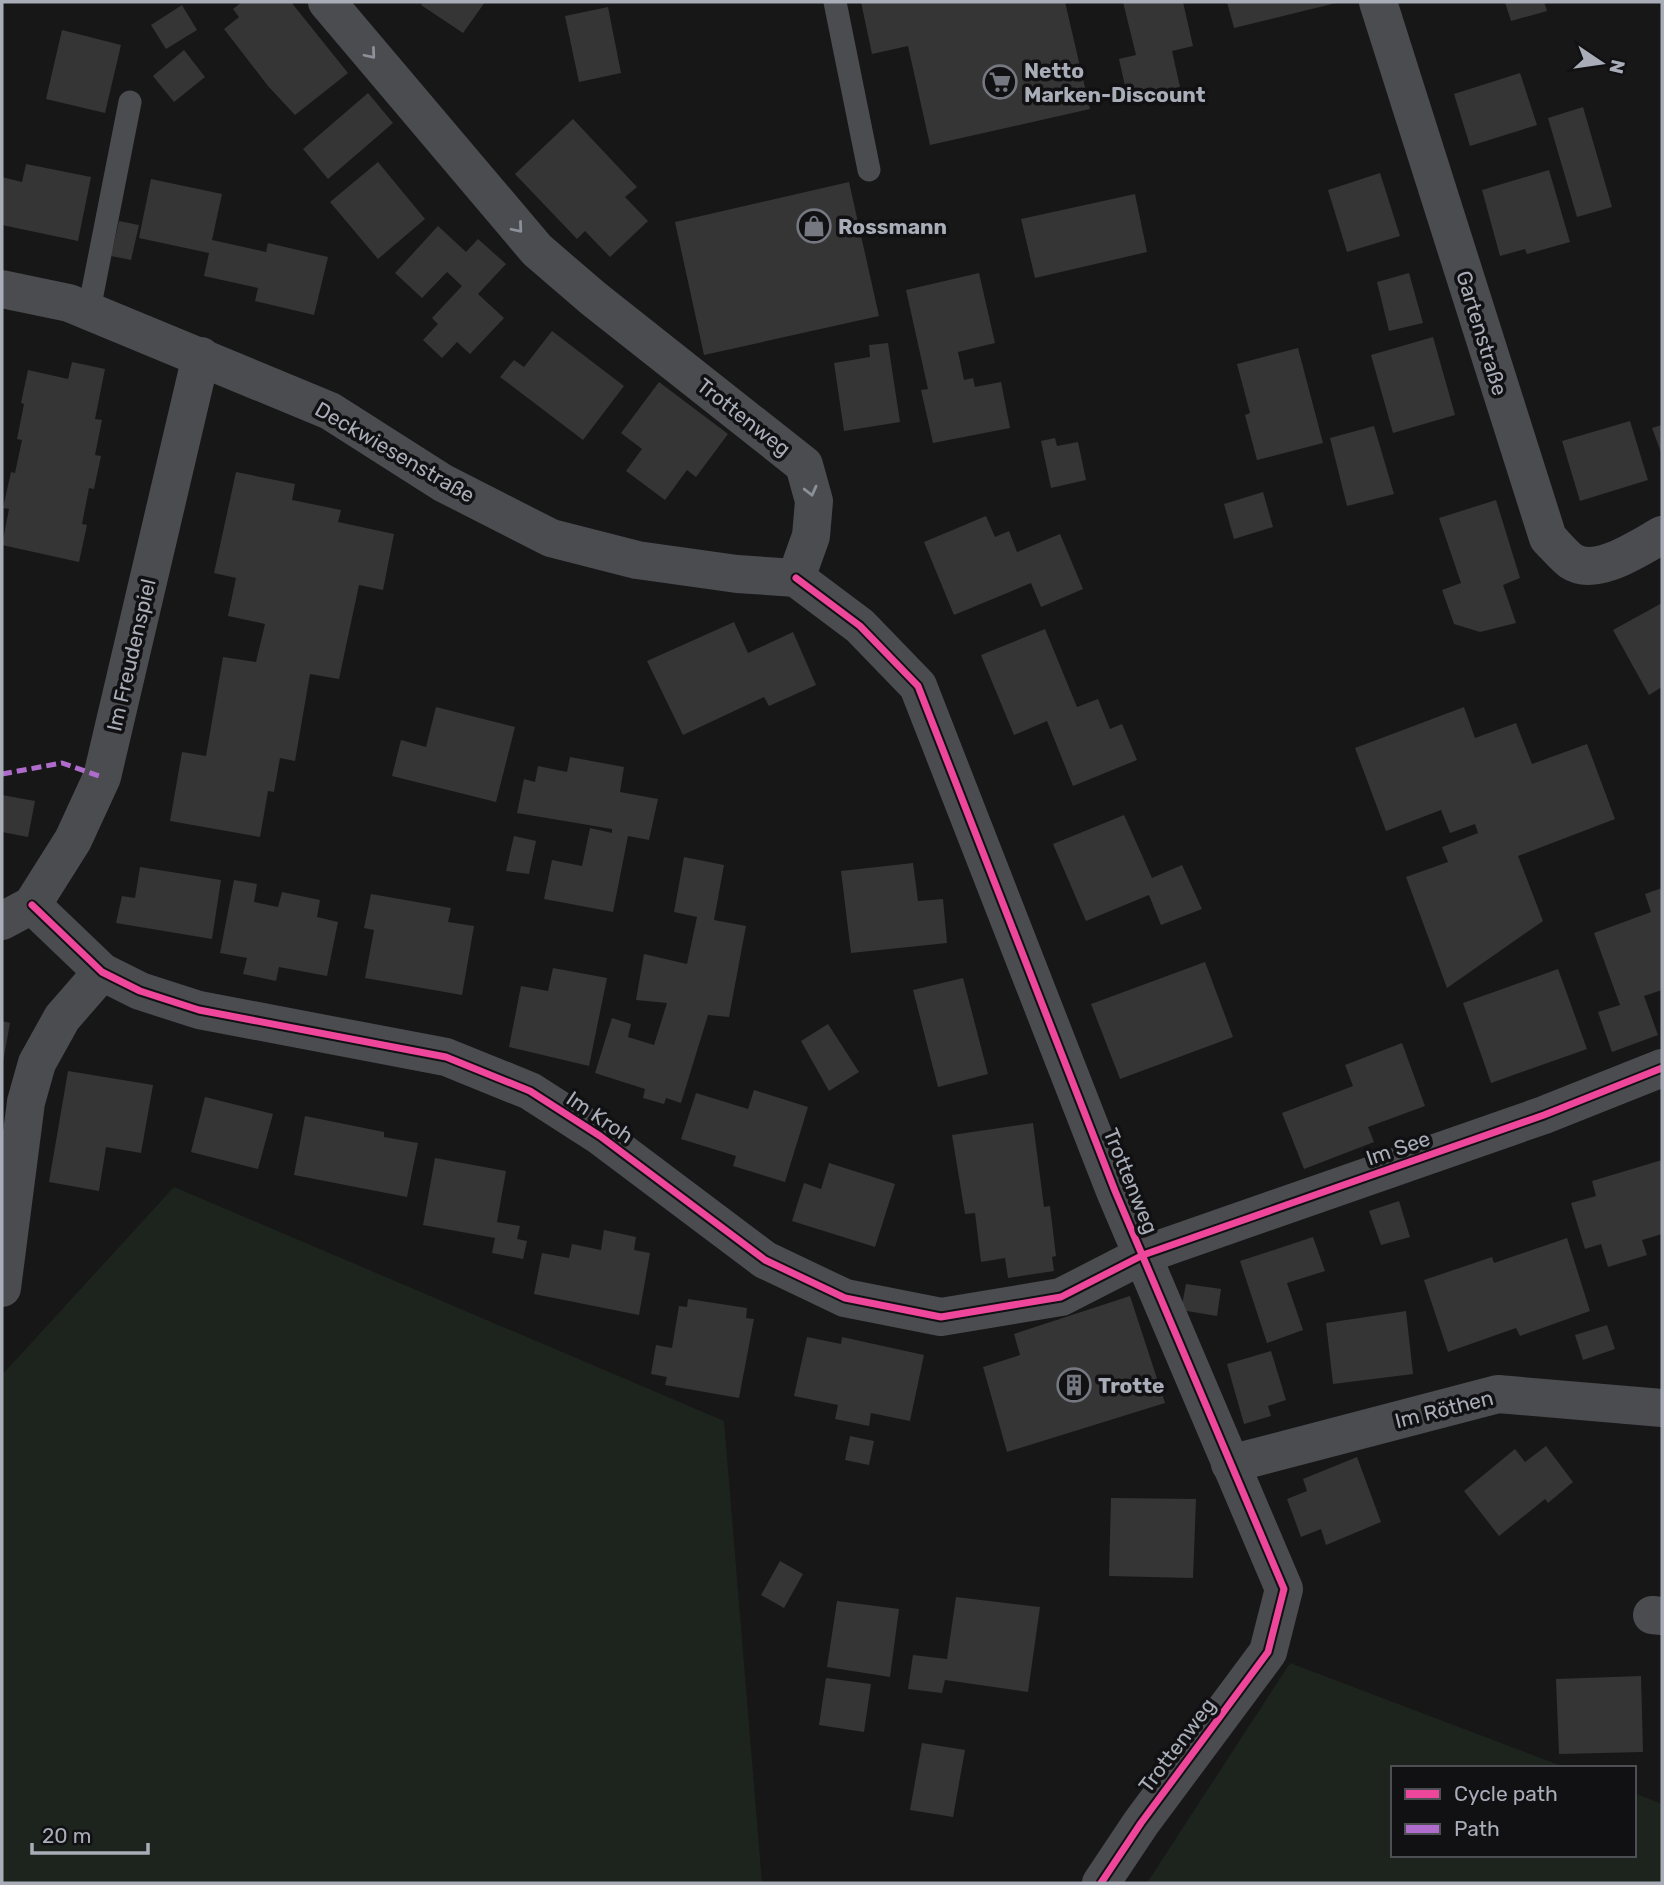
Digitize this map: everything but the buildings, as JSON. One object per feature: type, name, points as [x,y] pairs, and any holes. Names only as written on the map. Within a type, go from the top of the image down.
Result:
[{"type":"street","name":"Trottenweg","points":[[327,2],[537,250],[594,299],[804,465],[814,500],[811,536],[796,578],[860,626],[918,685],[1115,1191],[1284,1589],[1268,1652],[1141,1823],[1101,1883]]},
{"type":"street","name":"Gartenstraße","points":[[1378,2],[1548,538],[1573,563],[1595,566],[1619,559],[1662,535]]},
{"type":"street","name":"Deckwiesenstraße","points":[[2,289],[69,303],[89,310],[330,411],[443,483],[551,538],[637,560],[737,574],[796,578]]},
{"type":"street","name":"Im Freudenspiel","points":[[17,913],[73,840],[102,777],[201,356]]},
{"type":"street","name":"Im Kroh","points":[[17,913],[102,972],[139,991],[199,1010],[446,1057],[530,1091],[600,1136],[765,1260],[845,1298],[941,1317],[1061,1297],[1143,1255]]},
{"type":"street","points":[[2,1288],[26,1102],[37,1063],[62,1018],[102,972]]},
{"type":"street","name":"Im See","points":[[1143,1255],[1544,1115],[1662,1068]]},
{"type":"street","name":"Im Röthen","points":[[1230,1464],[1499,1394],[1662,1408]]},
{"type":"lane","points":[[835,2],[869,170]]},
{"type":"lane","points":[[89,310],[130,102]]},
{"type":"shaded area","points":[[174,1187],[724,1421],[762,1883],[2,1883],[2,1375]]},
{"type":"shaded area","points":[[1290,1663],[1562,1766],[1391,1766],[1391,1857],[1636,1857],[1636,1794],[1662,1804],[1662,1883],[1147,1883]]},
{"type":"marked path","points":[[2,774],[62,763],[102,777]]},
{"type":"cycle path","points":[[796,578],[860,626],[918,686],[1115,1191],[1284,1589],[1268,1652],[1141,1823],[1101,1883]]},
{"type":"cycle path","points":[[32,905],[102,972],[140,991],[199,1010],[446,1057],[530,1091],[600,1136],[765,1260],[845,1298],[941,1317],[1061,1297],[1143,1255],[1544,1115],[1662,1068]]},
{"type":"place","name":"Netto Marken-Discount","points":[[1000,82]]},
{"type":"place","name":"Rossmann","points":[[814,226]]},
{"type":"place","name":"Trotte","points":[[1074,1385]]}]
